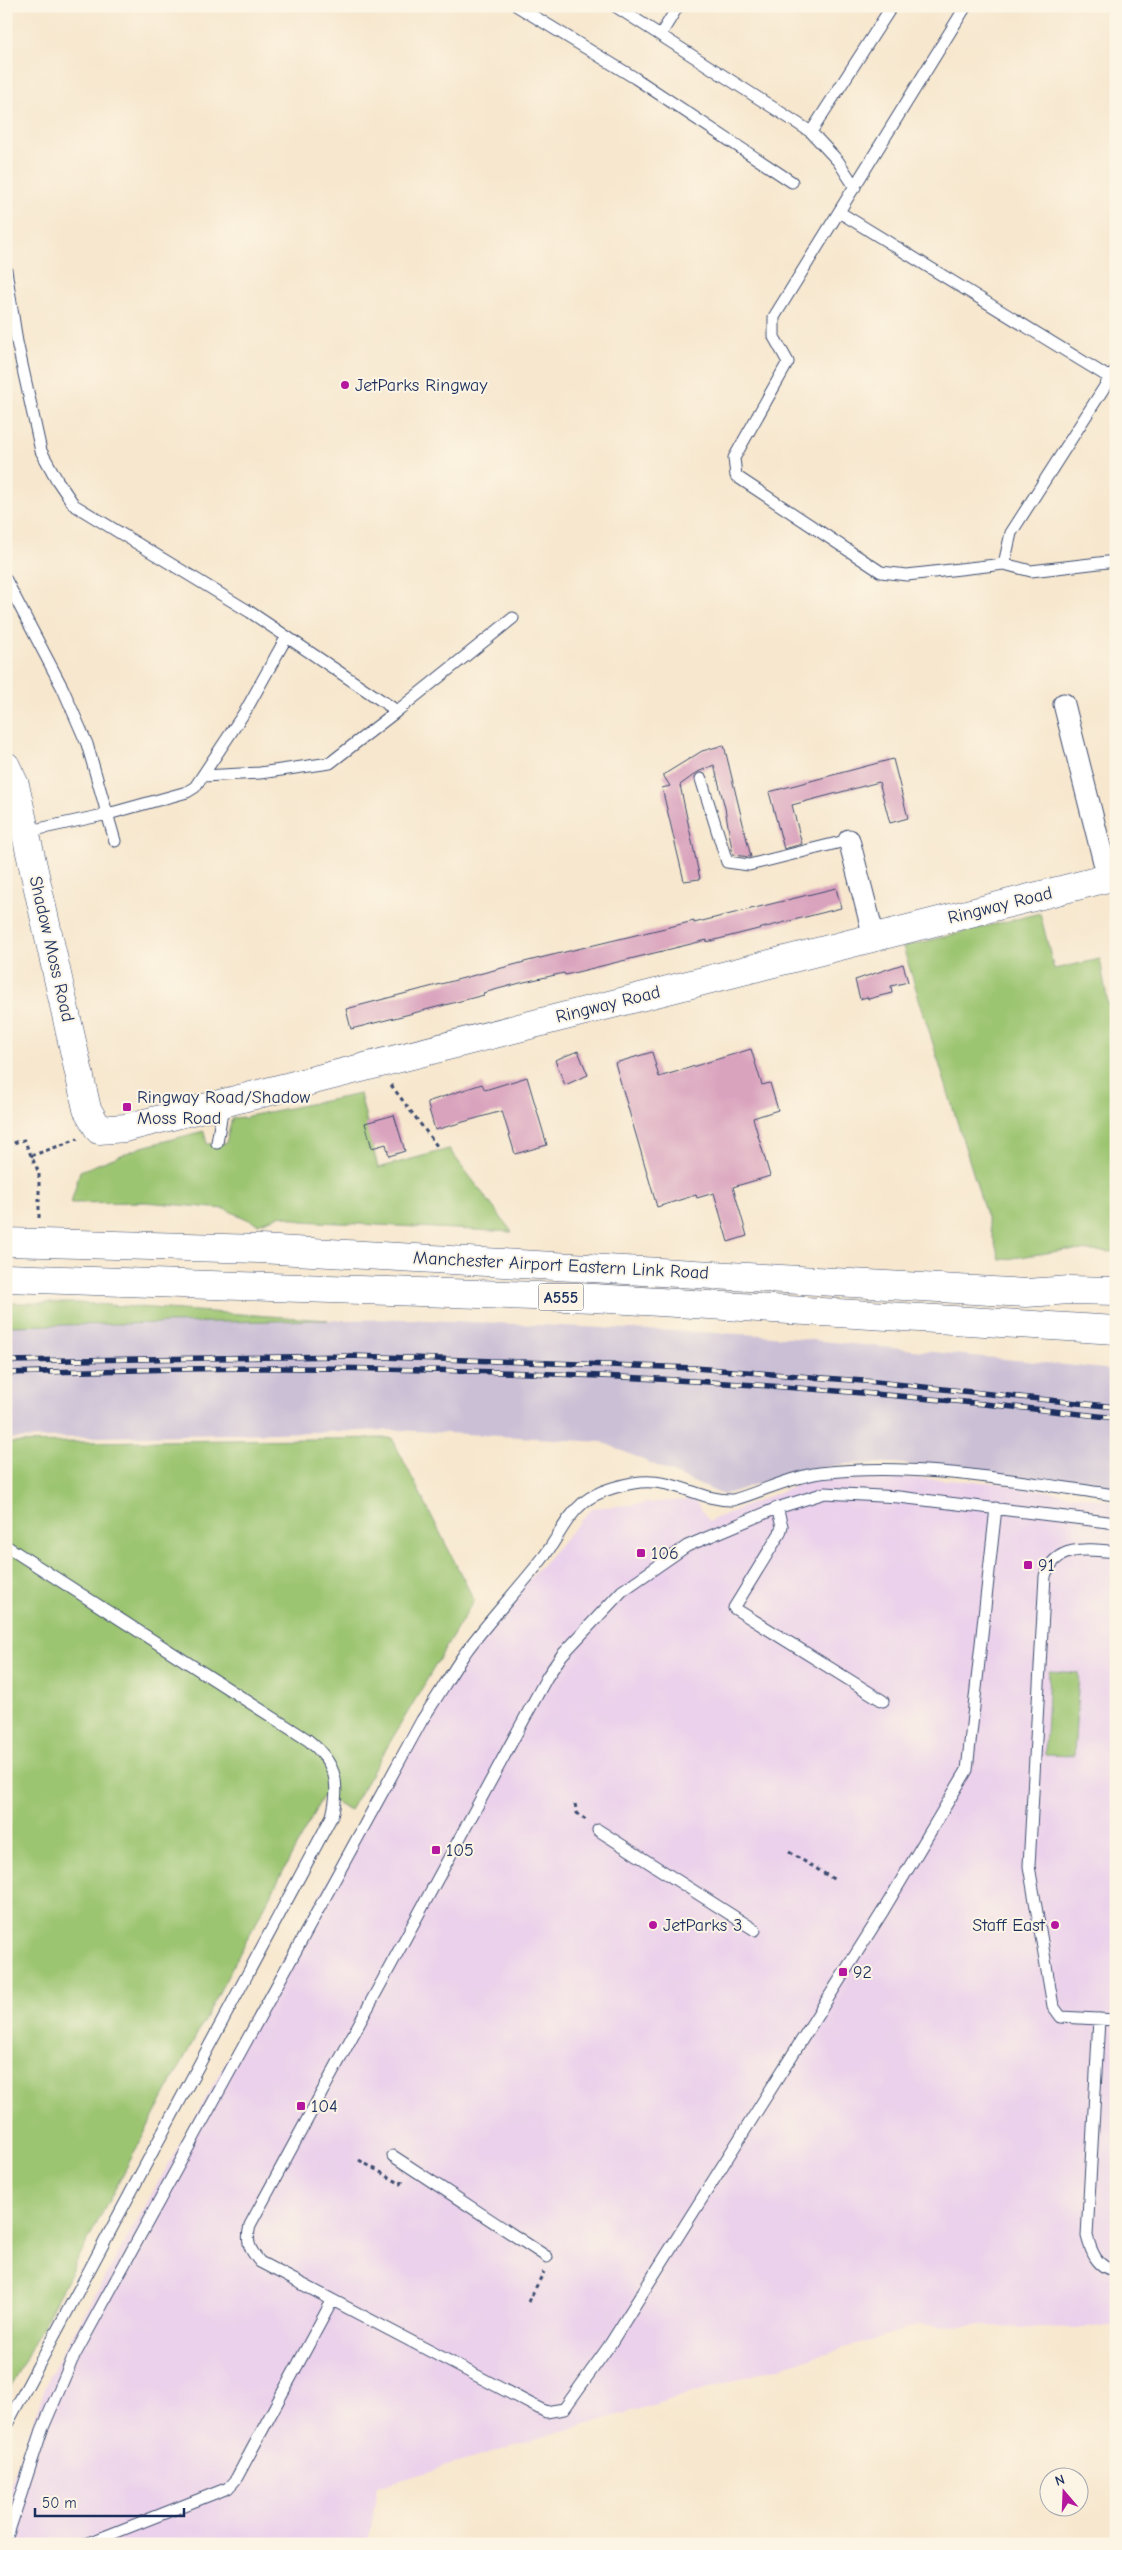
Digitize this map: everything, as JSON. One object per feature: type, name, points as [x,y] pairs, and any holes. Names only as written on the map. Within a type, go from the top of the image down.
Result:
[{"type":"main road","name":"Shadow Moss Road","points":[[6,766],[15,786],[87,1109],[100,1130]]},
{"type":"main road","name":"Ringway Road","points":[[100,1130],[125,1128],[1112,877]]},
{"type":"main road","name":"Manchester Airport Eastern Link Road","points":[[6,1242],[260,1249],[602,1267],[1026,1293],[1070,1290],[1116,1291]]},
{"type":"main road","name":"Manchester Airport Eastern Link Road","points":[[6,1278],[594,1298],[1116,1330]]},
{"type":"street","points":[[1064,704],[1112,877]]},
{"type":"street","points":[[849,840],[874,937]]},
{"type":"lane","points":[[517,6],[635,78],[792,182]]},
{"type":"lane","points":[[616,6],[811,132],[838,161],[855,187]]},
{"type":"lane","points":[[661,34],[678,6]]},
{"type":"lane","points":[[811,132],[892,6]]},
{"type":"lane","points":[[966,6],[774,317],[774,337],[788,362],[734,458],[736,476],[881,572],[907,575],[1004,564],[1031,571],[1116,561]]},
{"type":"lane","points":[[839,212],[1113,373],[1011,534],[1004,564]]},
{"type":"lane","points":[[6,270],[18,342],[41,451],[74,505],[250,612],[397,711]]},
{"type":"lane","points":[[6,580],[63,689],[87,744],[115,841]]},
{"type":"lane","points":[[203,776],[260,773],[330,763],[513,618]]},
{"type":"lane","points":[[25,832],[108,814],[187,792],[195,787],[246,710],[286,638]]},
{"type":"lane","points":[[701,779],[727,862],[749,864],[849,840]]},
{"type":"lane","points":[[217,1143],[223,1103]]},
{"type":"lane","points":[[6,2540],[42,2430],[72,2360],[413,1738],[466,1653],[542,1559],[569,1515],[586,1501],[606,1490],[634,1483],[658,1481],[686,1488],[720,1500],[732,1500],[818,1473],[852,1470],[892,1469],[939,1472],[1116,1495]]},
{"type":"lane","points":[[996,1508],[967,1770],[883,1911],[609,2346],[564,2409],[546,2412],[260,2262],[250,2251],[246,2240],[250,2225],[547,1678],[562,1655],[622,1592],[687,1546],[777,1508],[825,1493],[899,1497],[996,1508],[1116,1523]]},
{"type":"lane","points":[[777,1508],[782,1526],[780,1533],[734,1608],[883,1700]]},
{"type":"lane","points":[[6,1546],[308,1740],[321,1751],[330,1764],[335,1778],[337,1796],[332,1816],[6,2426]]},
{"type":"lane","points":[[1116,1552],[1081,1549],[1060,1555],[1049,1564],[1045,1576],[1029,1866],[1053,2006],[1061,2017],[1116,2020]]},
{"type":"lane","points":[[598,1830],[755,1930]]},
{"type":"lane","points":[[1099,2020],[1087,2236],[1092,2254],[1101,2264],[1116,2270]]},
{"type":"lane","points":[[393,2156],[547,2257]]},
{"type":"lane","points":[[86,2544],[228,2488],[236,2479],[332,2301]]},
{"type":"path","points":[[391,1085],[437,1146]]},
{"type":"path","points":[[31,1156],[100,1130]]},
{"type":"path","points":[[6,1145],[24,1140],[39,1173],[39,1226]]},
{"type":"path","points":[[575,1804],[577,1813],[583,1818]]},
{"type":"path","points":[[789,1852],[835,1880]]},
{"type":"path","points":[[359,2160],[368,2165]]},
{"type":"path","points":[[528,2302],[538,2282]]},
{"type":"shaded area","points":[[406,1319],[762,1335],[1116,1370],[1116,1491],[894,1463],[845,1464],[787,1474],[723,1495],[602,1442],[399,1430],[6,1439],[6,1326]]},
{"type":"shaded area","name":"JetParks 3","points":[[834,1476],[874,1476],[997,1483],[1116,1502],[1116,2324],[1084,2328],[921,2325],[377,2487],[369,2544],[6,2544],[6,2493],[50,2375],[417,1722],[484,1631],[592,1508],[694,1499],[709,1521],[806,1481]]},
{"type":"green space","points":[[1040,913],[1054,969],[1100,959],[1108,1004],[1116,1002],[1116,1252],[1066,1250],[1000,1260],[903,947]]},
{"type":"green space","points":[[360,1094],[378,1168],[449,1149],[512,1232],[301,1221],[282,1215],[258,1224],[225,1209],[146,1202],[71,1203],[80,1171],[142,1147],[204,1131],[207,1144],[226,1143],[232,1118],[243,1117],[244,1119],[248,1116]]},
{"type":"green space","points":[[6,1303],[78,1303],[328,1320],[6,1326]]},
{"type":"green space","points":[[392,1438],[474,1600],[350,1810],[323,1796],[6,2395],[6,1443]]},
{"type":"green space","points":[[1049,1671],[1079,1673],[1074,1756],[1045,1755]]},
{"type":"building","points":[[724,745],[751,857],[733,855],[725,808],[714,765],[698,772],[680,785],[700,879],[684,881],[662,788],[670,786],[663,775],[702,751]]},
{"type":"building","points":[[893,759],[908,818],[890,823],[879,782],[792,805],[802,844],[784,849],[769,792]]},
{"type":"building","points":[[836,888],[841,908],[707,942],[707,940],[565,975],[564,973],[524,982],[483,993],[484,995],[351,1029],[346,1009],[536,959]]},
{"type":"building","points":[[903,964],[908,982],[891,986],[892,993],[860,999],[855,980]]},
{"type":"building","points":[[751,1049],[762,1085],[770,1083],[778,1110],[753,1118],[770,1176],[733,1187],[747,1236],[728,1242],[714,1193],[697,1198],[696,1195],[657,1207],[615,1063],[652,1052],[659,1077]]},
{"type":"building","points":[[578,1051],[588,1075],[565,1085],[555,1060]]},
{"type":"building","points":[[527,1077],[547,1145],[515,1154],[502,1111],[435,1130],[427,1102],[482,1084],[485,1090]]},
{"type":"building","points":[[394,1115],[405,1151],[389,1156],[386,1144],[372,1148],[365,1123]]},
{"type":"railway","points":[[6,1361],[354,1356],[694,1368],[876,1382],[1116,1407]]},
{"type":"railway","points":[[6,1373],[333,1368],[564,1374],[840,1391],[1116,1418]]},
{"type":"place","name":"JetParks Ringway","points":[[345,385]]},
{"type":"place","name":"Ringway Road/Shadow Moss Road","points":[[127,1107]]},
{"type":"place","name":"106","points":[[641,1553]]},
{"type":"place","name":"91","points":[[1028,1565]]},
{"type":"place","name":"105","points":[[436,1850]]},
{"type":"place","name":"JetParks 3","points":[[653,1925]]},
{"type":"place","name":"Staff East","points":[[1055,1925]]},
{"type":"place","name":"92","points":[[843,1972]]},
{"type":"place","name":"104","points":[[301,2106]]}]
